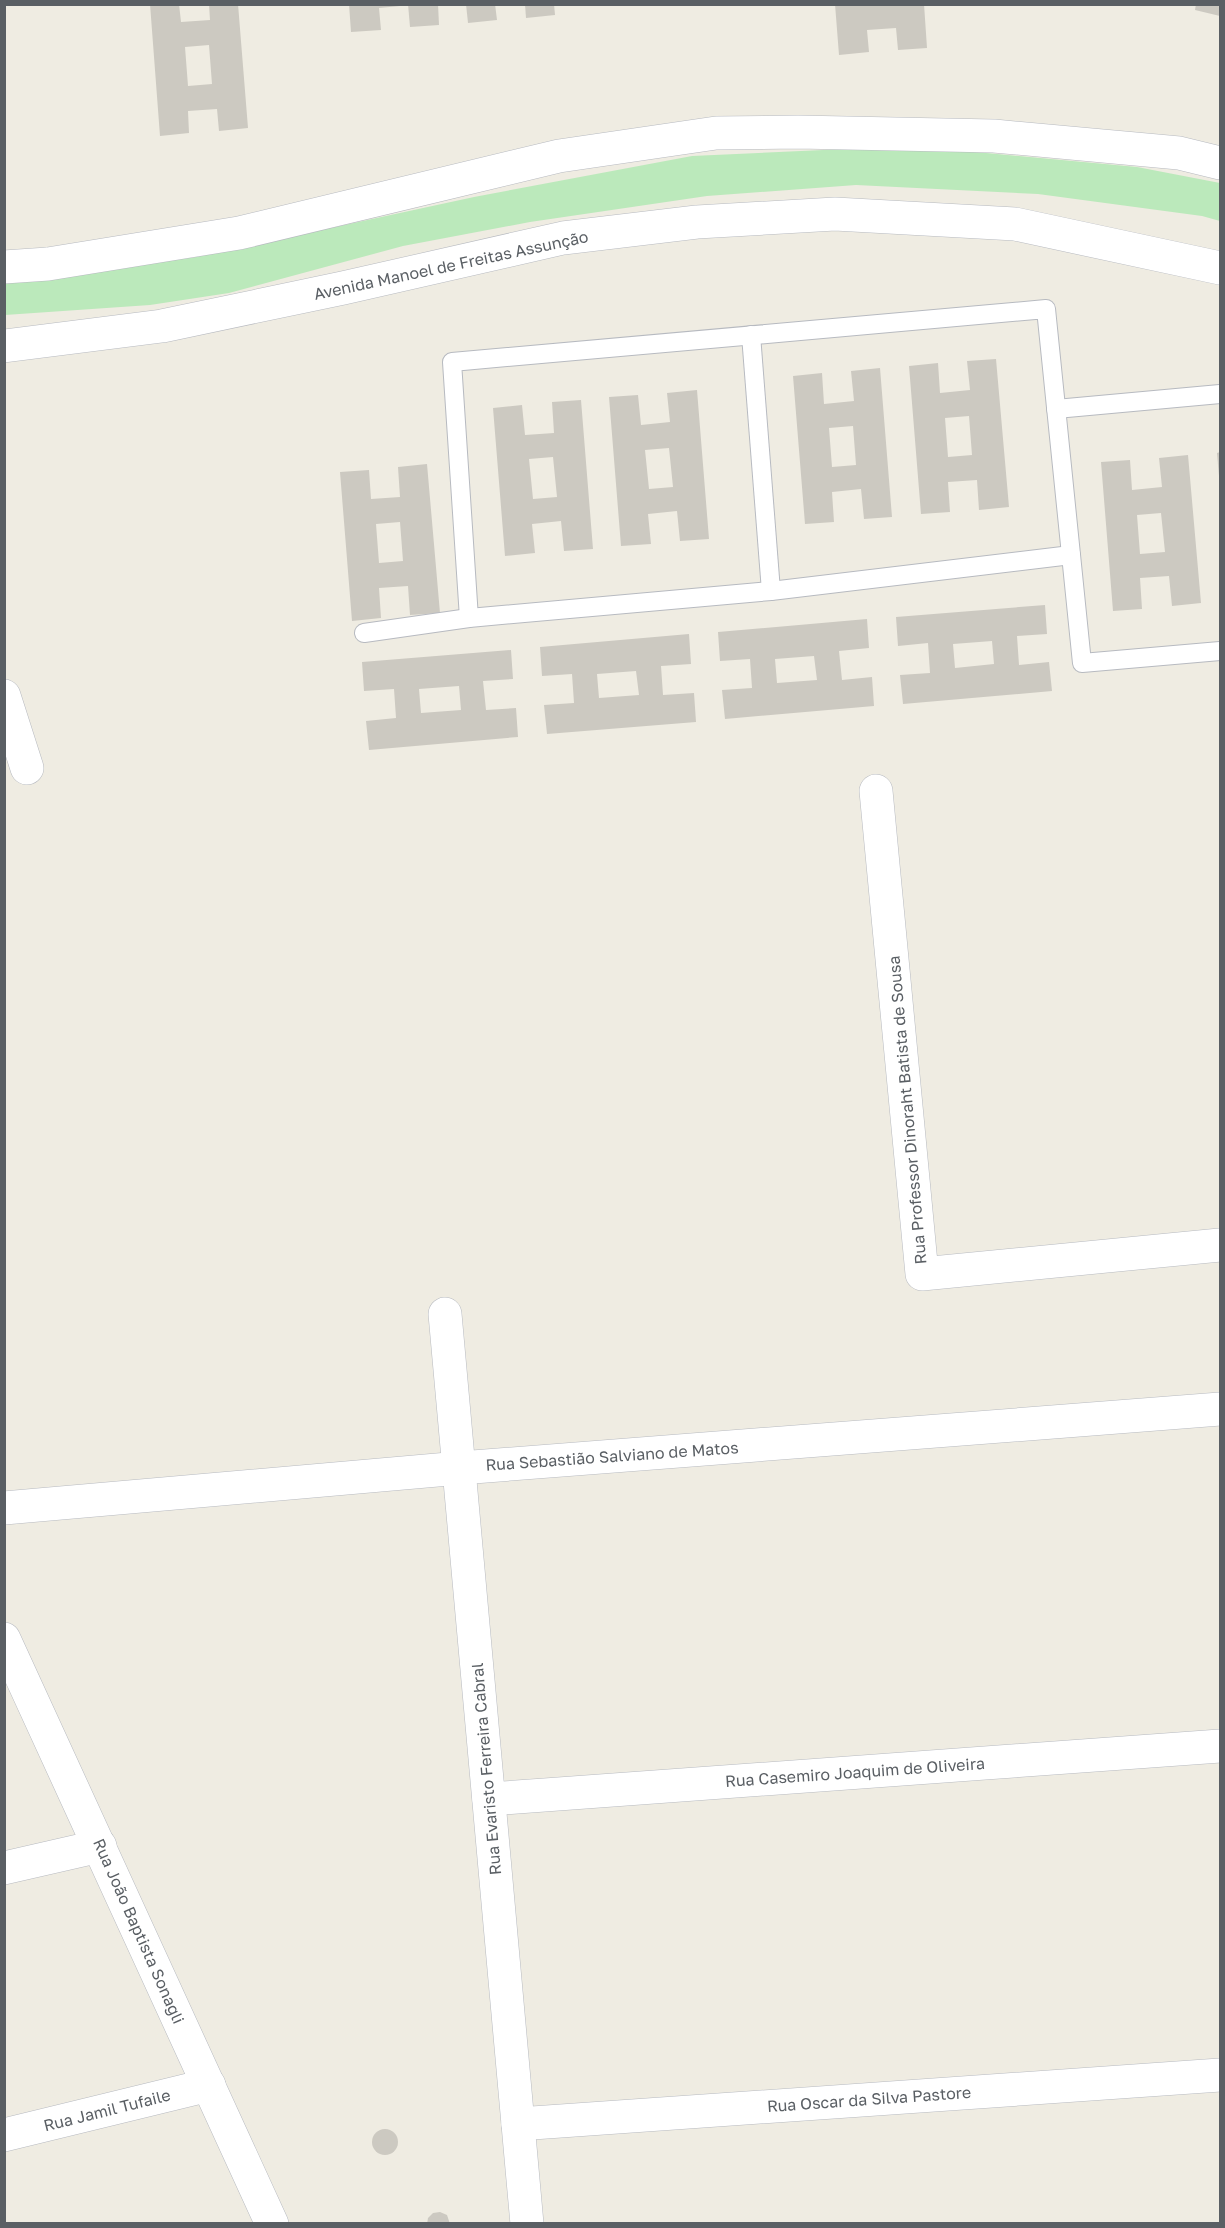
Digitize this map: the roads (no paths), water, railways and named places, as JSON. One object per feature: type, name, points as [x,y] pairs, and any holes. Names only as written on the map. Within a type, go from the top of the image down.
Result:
[{"type":"street","points":[[4,267],[48,264],[239,233],[559,156],[716,133],[798,132],[994,136],[1179,153],[1221,163]]},
{"type":"street","name":"Avenida Manoel de Freitas Assunção","points":[[4,346],[162,326],[344,288],[563,238],[697,222],[835,214],[1015,224],[1221,268]]},
{"type":"street","points":[[4,696],[27,768]]},
{"type":"street","name":"Rua Professor Dinoraht Batista de Sousa","points":[[876,791],[922,1274],[1221,1245]]},
{"type":"street","name":"Rua Evaristo Ferreira Cabral","points":[[445,1314],[527,2223]]},
{"type":"street","name":"Rua Sebastião Salviano de Matos","points":[[4,1508],[459,1468],[1221,1409]]},
{"type":"street","name":"Rua João Baptista Sonagli","points":[[4,1639],[272,2223]]},
{"type":"street","name":"Rua Casemiro Joaquim de Oliveira","points":[[489,1799],[1221,1746]]},
{"type":"street","points":[[4,1868],[100,1846]]},
{"type":"street","name":"Rua Oscar da Silva Pastore","points":[[518,2124],[1221,2075]]},
{"type":"street","name":"Rua Jamil Tufaile","points":[[4,2135],[209,2085]]},
{"type":"lane","points":[[469,618],[452,363],[1046,309],[1083,663],[1221,651]]},
{"type":"lane","points":[[751,335],[771,591]]},
{"type":"lane","points":[[1056,409],[1221,394]]},
{"type":"lane","points":[[364,633],[469,618],[771,591],[1071,555]]}]
